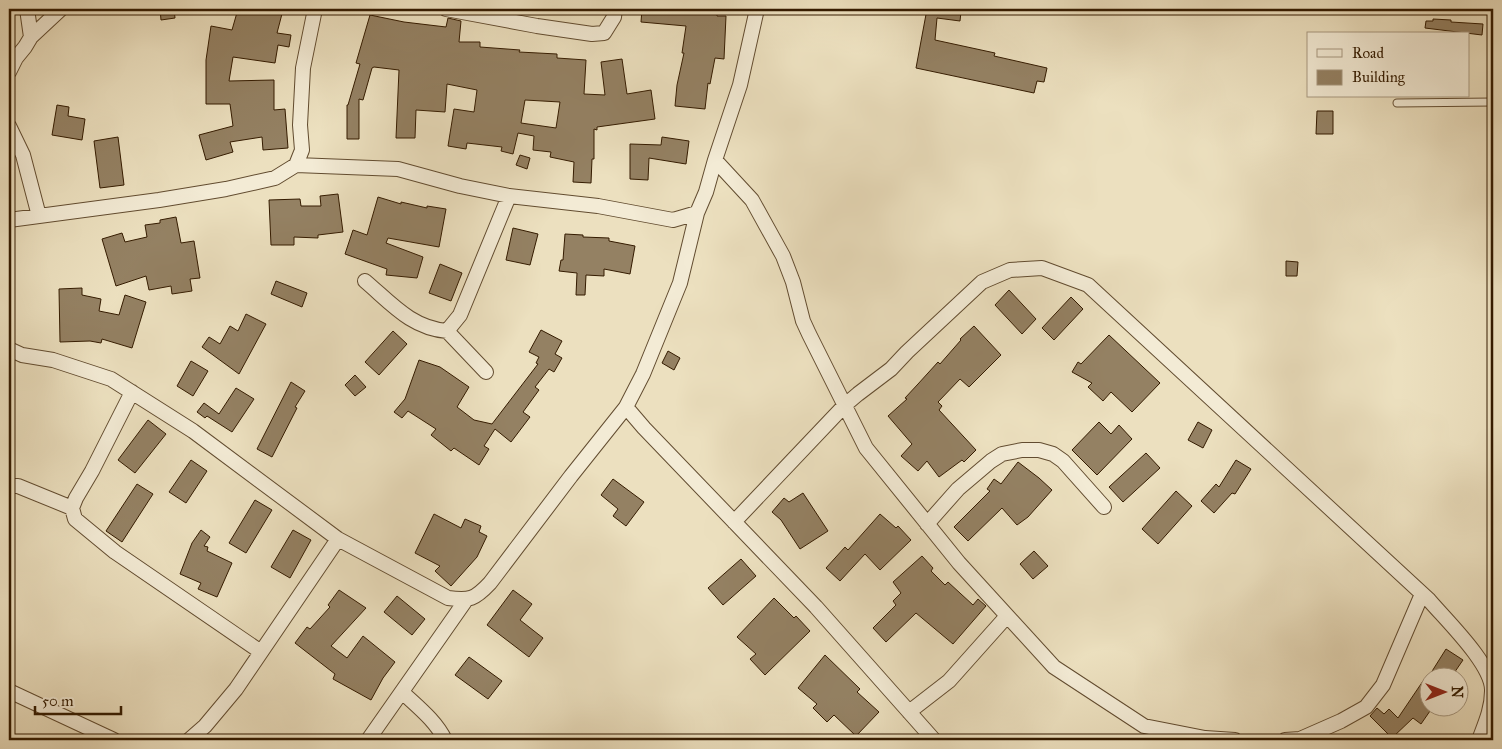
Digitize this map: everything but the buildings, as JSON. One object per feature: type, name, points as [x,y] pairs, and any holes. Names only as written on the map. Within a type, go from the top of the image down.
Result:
[{"type":"street","points":[[27,9],[31,37]]},
{"type":"street","points":[[9,72],[16,58],[31,37],[61,9]]},
{"type":"street","points":[[9,220],[226,189],[275,178],[296,164],[302,150],[300,125],[303,68],[315,9]]},
{"type":"street","points":[[446,9],[592,34],[604,32],[616,9]]},
{"type":"street","points":[[9,349],[22,355],[53,360],[111,379],[193,431],[338,539],[448,598],[466,600],[479,595],[626,407],[643,374],[680,283],[697,214],[706,192],[740,85],[758,9]]},
{"type":"street","points":[[9,126],[23,155],[39,216]]},
{"type":"street","points":[[715,160],[752,200],[783,256],[793,282],[803,321],[866,448],[958,562],[1054,667],[1144,726],[1205,738],[1236,740]]},
{"type":"street","points":[[296,164],[398,169],[460,186],[509,196],[598,206],[673,220],[697,214]]},
{"type":"street","points":[[447,331],[460,315],[509,196]]},
{"type":"street","points":[[734,522],[845,405],[891,369],[982,282],[1010,270],[1042,268],[1088,284],[1422,594],[1487,669],[1493,689],[1491,706],[1479,740]]},
{"type":"street","points":[[364,281],[414,322],[433,330],[447,331],[486,372]]},
{"type":"street","points":[[132,392],[92,471],[76,498],[72,508],[75,520],[100,540],[261,652]]},
{"type":"street","points":[[626,407],[816,608],[934,740]]},
{"type":"street","points":[[927,524],[958,489],[991,461],[1002,454],[1022,450],[1039,450],[1053,454],[1062,461],[1104,507]]},
{"type":"street","points":[[9,486],[18,486],[72,508]]},
{"type":"street","points":[[189,740],[205,726],[236,689],[338,539]]},
{"type":"street","points":[[1285,740],[1300,739],[1341,721],[1366,707],[1383,685],[1422,594]]},
{"type":"street","points":[[368,740],[466,600]]},
{"type":"street","points":[[909,712],[949,681],[1007,616]]},
{"type":"street","points":[[9,692],[114,740]]},
{"type":"street","points":[[402,692],[428,716],[445,740]]},
{"type":"lane","points":[[1396,103],[1493,102]]}]
